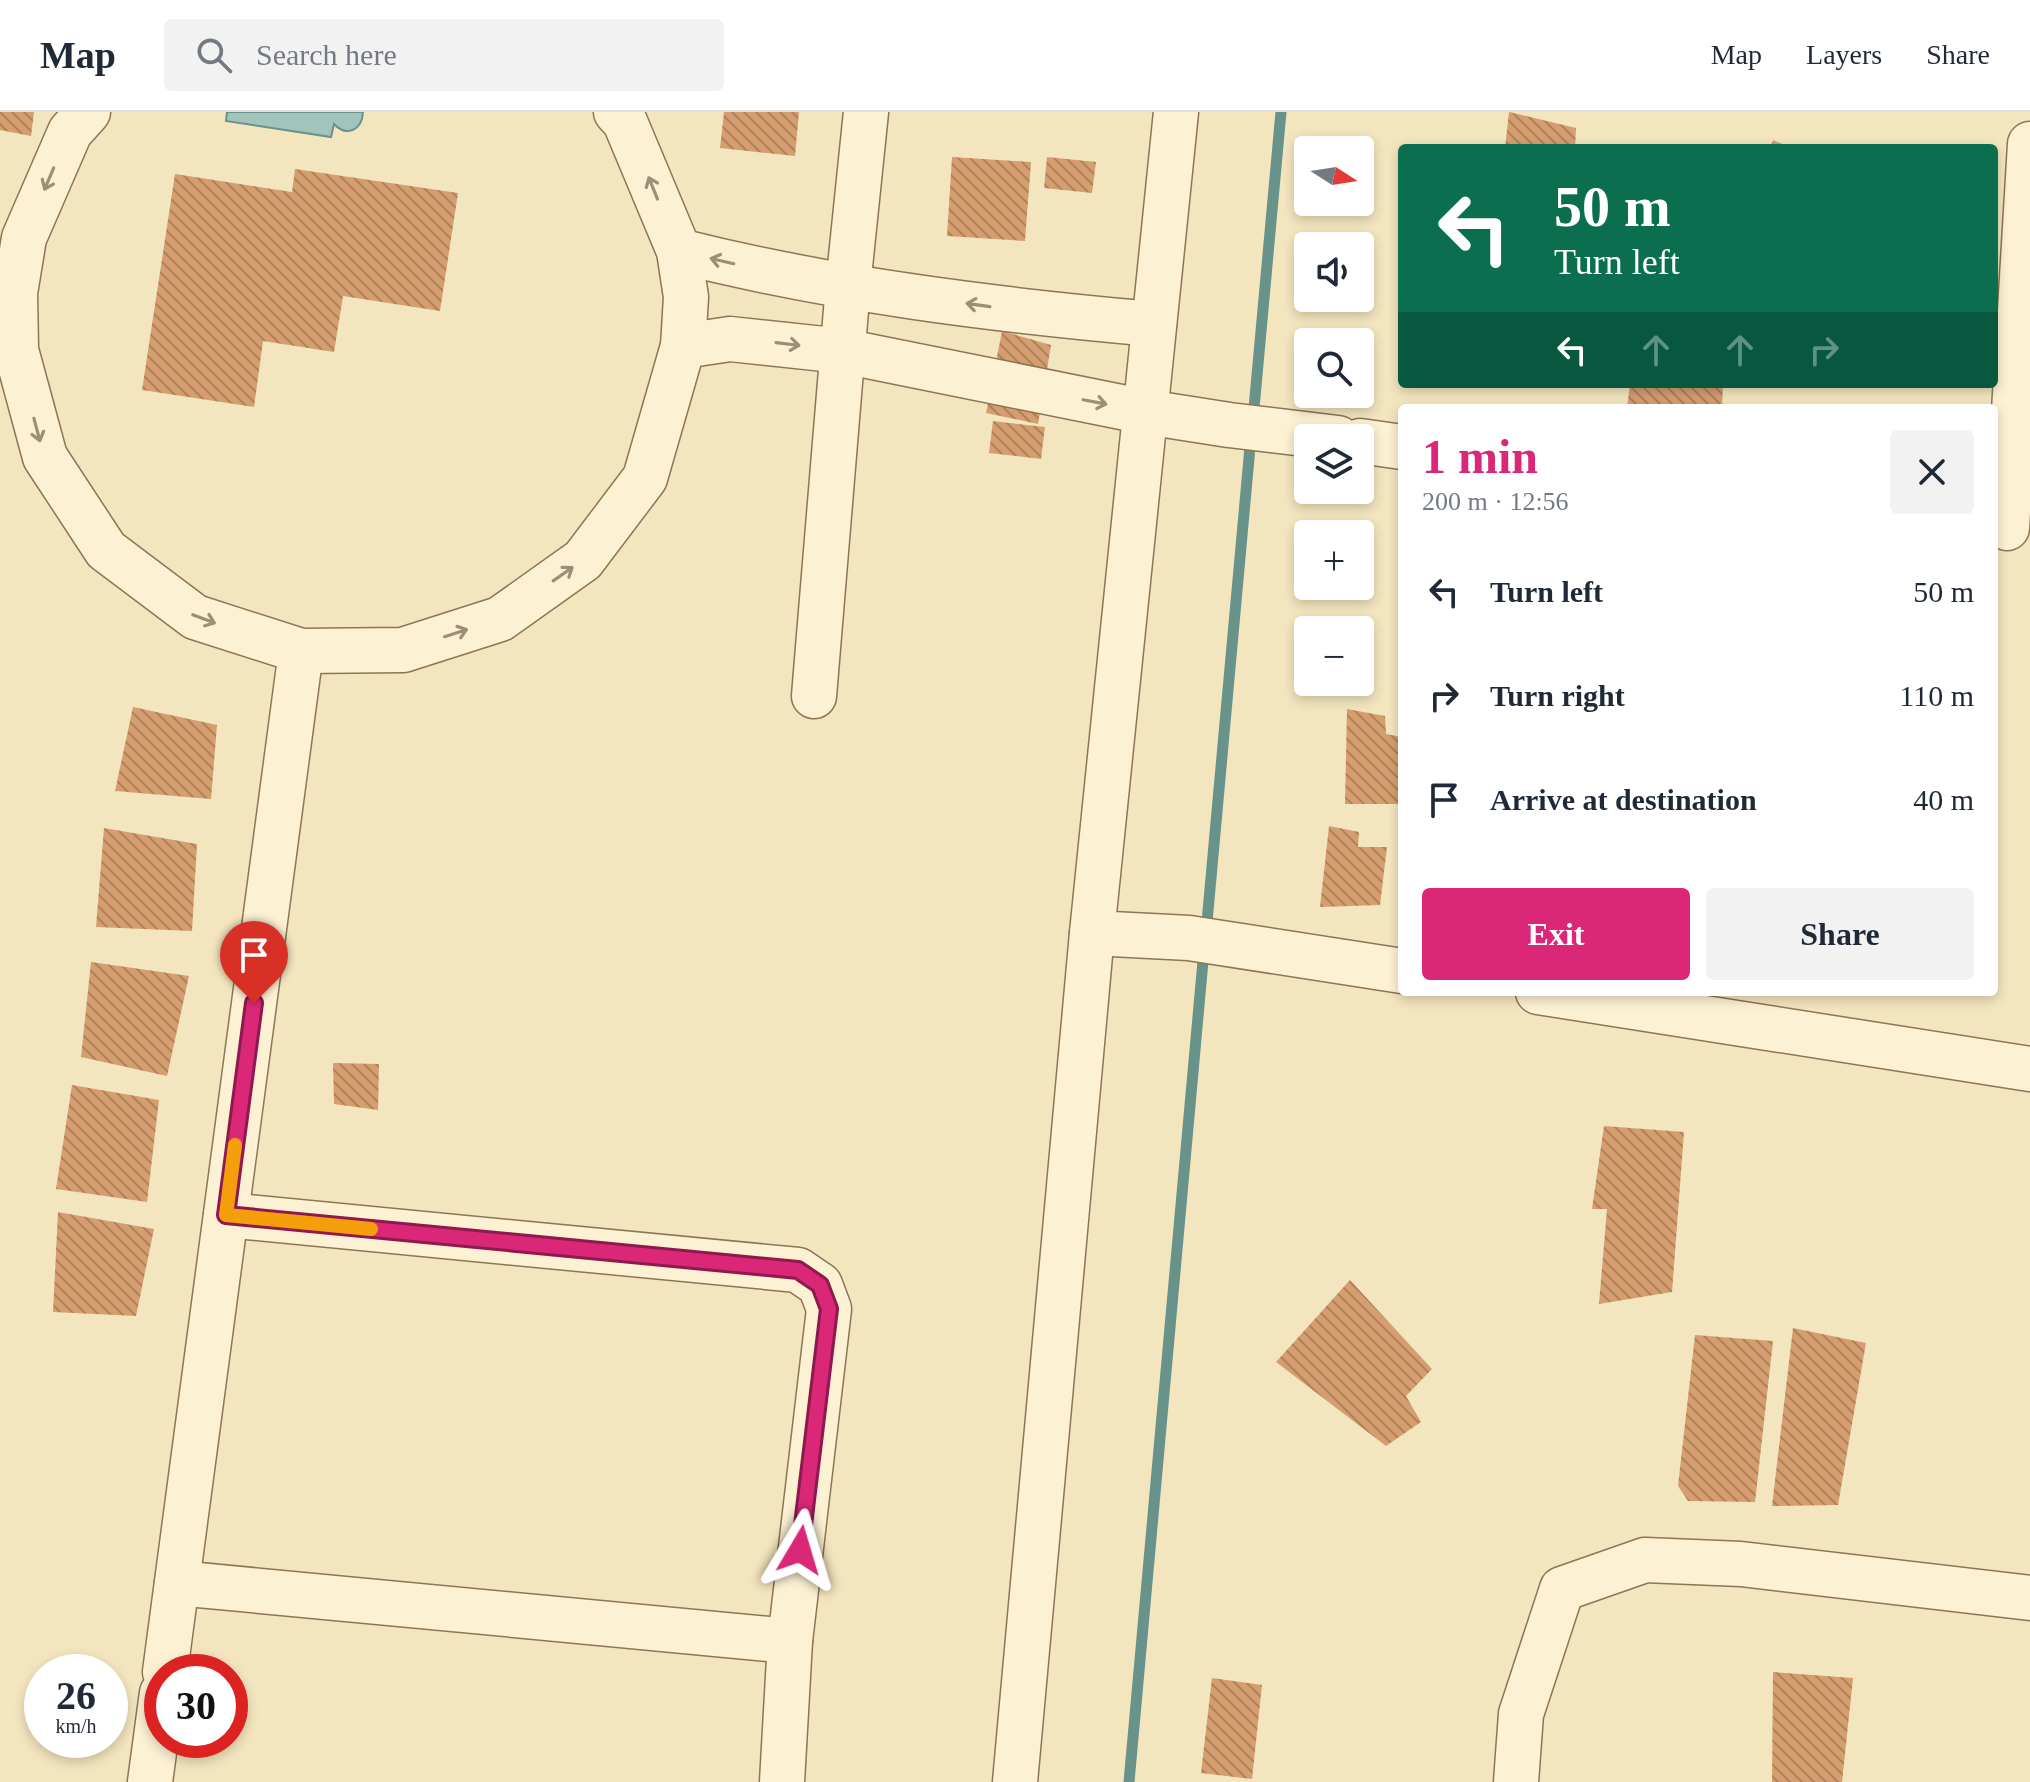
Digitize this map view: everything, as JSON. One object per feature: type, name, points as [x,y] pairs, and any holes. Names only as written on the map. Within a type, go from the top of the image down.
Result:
[{"type":"street","points":[[88,112],[70,132],[24,238],[15,293],[16,350],[45,457],[106,550],[195,617],[301,651],[403,650],[500,619],[583,560],[645,478],[683,346],[686,297],[679,251],[625,122],[616,112]]},
{"type":"street","points":[[814,696],[848,286],[866,112]]},
{"type":"street","points":[[1015,1782],[1092,933],[1176,112]]},
{"type":"street","points":[[2010,528],[2030,144]]},
{"type":"street","points":[[679,251],[848,286],[1056,316],[1154,324]]},
{"type":"street","points":[[683,346],[730,339],[843,351],[1146,412],[1294,433]]},
{"type":"street","points":[[1374,443],[1398,446]]},
{"type":"street","points":[[167,1654],[301,651]]},
{"type":"street","points":[[1092,933],[1189,938],[1398,970]]},
{"type":"street","points":[[1564,996],[2030,1069]]},
{"type":"street","points":[[226,1215],[798,1270],[820,1285],[829,1309],[790,1641],[782,1782]]},
{"type":"street","points":[[1516,1782],[1521,1714],[1562,1589],[1645,1560],[1741,1564],[2030,1598]]},
{"type":"street","points":[[177,1583],[790,1641]]},
{"type":"street","points":[[150,1782],[153,1758]]},
{"type":"water","points":[[227,112],[363,112],[357,128],[348,131],[334,124],[331,137],[226,121]]},
{"type":"building","points":[[0,112],[34,112],[31,136],[0,130]]},
{"type":"building","points":[[724,112],[799,112],[795,156],[720,148]]},
{"type":"building","points":[[1509,112],[1576,128],[1575,144],[1505,144]]},
{"type":"building","points":[[952,157],[1031,162],[1025,241],[947,236]]},
{"type":"building","points":[[1047,157],[1096,162],[1092,193],[1044,188]]},
{"type":"building","points":[[295,169],[458,193],[440,311],[343,296],[334,352],[263,341],[254,407],[142,390],[175,174],[292,192]]},
{"type":"building","points":[[1002,331],[1051,345],[1038,424],[986,413]]},
{"type":"building","points":[[1630,388],[1723,388],[1722,404],[1628,404]]},
{"type":"building","points":[[993,421],[1045,427],[1041,459],[989,453]]},
{"type":"building","points":[[133,707],[217,725],[211,799],[115,791]]},
{"type":"building","points":[[1347,709],[1385,716],[1386,734],[1398,736],[1398,804],[1345,804]]},
{"type":"building","points":[[1329,826],[1359,832],[1358,847],[1387,847],[1380,905],[1320,907]]},
{"type":"building","points":[[104,828],[197,844],[192,931],[96,927]]},
{"type":"building","points":[[91,962],[189,976],[167,1076],[81,1057]]},
{"type":"building","points":[[333,1063],[379,1064],[378,1110],[334,1104]]},
{"type":"building","points":[[72,1085],[159,1100],[147,1202],[56,1189]]},
{"type":"building","points":[[1604,1126],[1684,1132],[1672,1292],[1599,1304],[1607,1209],[1592,1209]]},
{"type":"building","points":[[58,1212],[154,1229],[136,1316],[53,1312]]},
{"type":"building","points":[[1350,1280],[1432,1369],[1406,1396],[1421,1422],[1386,1446],[1276,1362]]},
{"type":"building","points":[[1793,1328],[1866,1343],[1838,1505],[1772,1506]]},
{"type":"building","points":[[1695,1335],[1773,1341],[1755,1502],[1688,1501],[1678,1486]]},
{"type":"building","points":[[1773,1672],[1853,1678],[1842,1782],[1772,1782]]},
{"type":"building","points":[[1212,1678],[1262,1685],[1252,1779],[1201,1773]]},
{"type":"waterway","points":[[1253,419],[1281,112]]},
{"type":"waterway","points":[[1206,933],[1251,436]]},
{"type":"waterway","points":[[1129,1782],[1204,950]]},
{"type":"slow traffic","points":[[235,1145],[226,1215],[371,1229]]},
{"type":"route","points":[[254,1003],[226,1215],[798,1270],[820,1285],[829,1309],[800,1550]]}]
